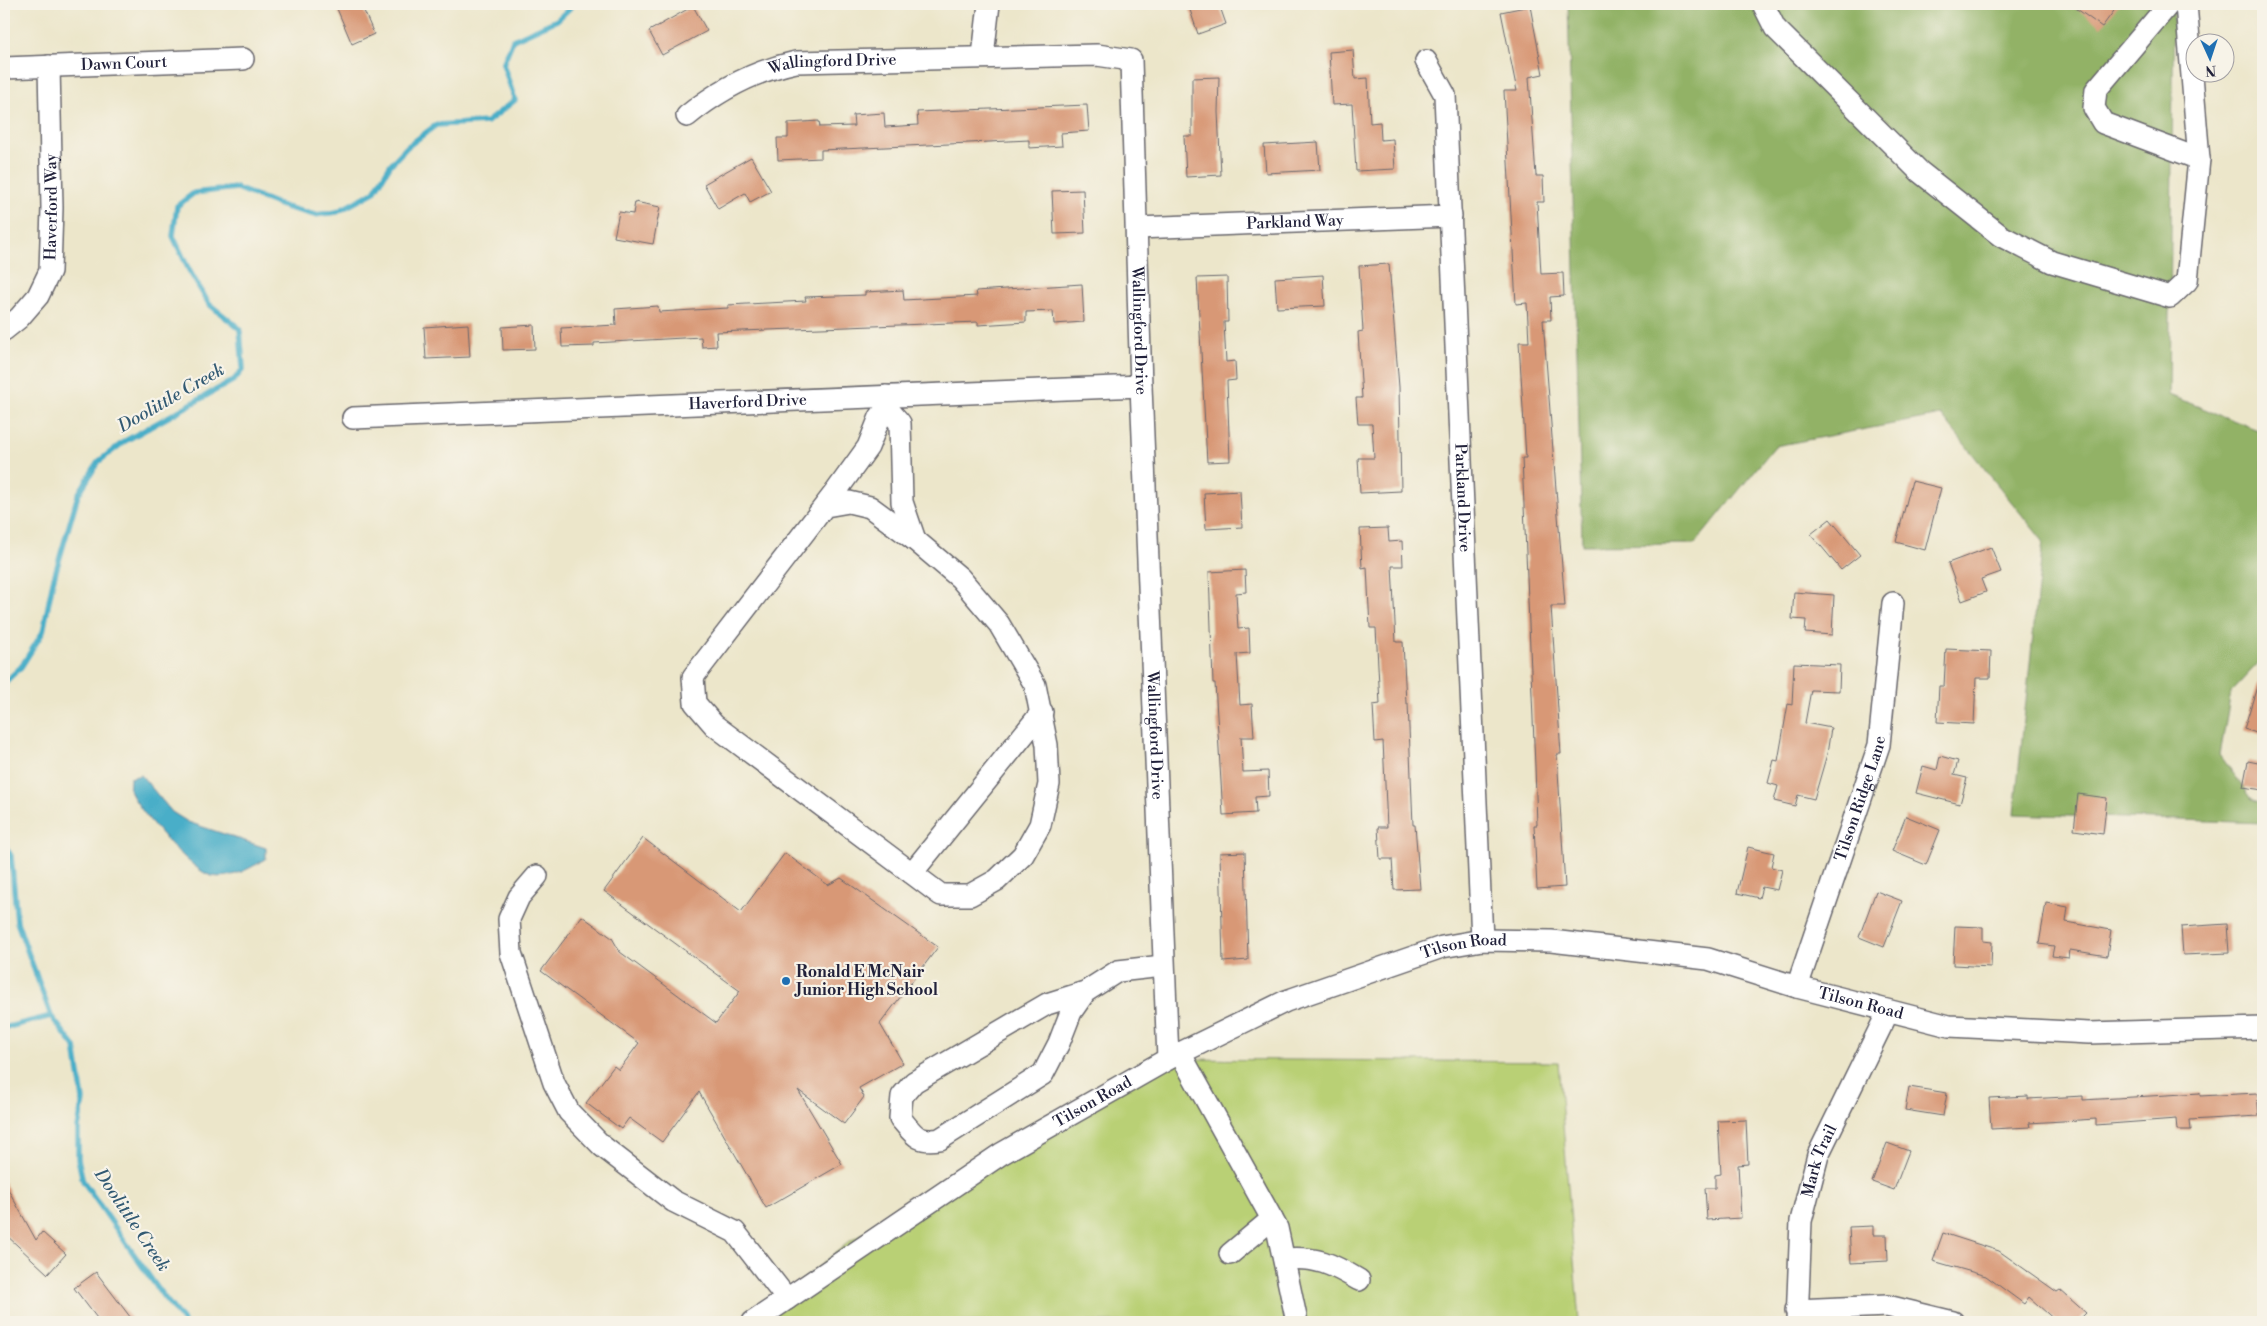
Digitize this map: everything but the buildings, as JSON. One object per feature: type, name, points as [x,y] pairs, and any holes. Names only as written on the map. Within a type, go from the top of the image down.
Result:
[{"type":"street","points":[[983,56],[989,4]]},
{"type":"street","points":[[1762,4],[1775,28],[1920,172],[2001,236],[2052,262],[2170,297],[2187,281],[2199,159],[2186,4]]},
{"type":"street","points":[[2169,4],[2096,90],[2094,108],[2103,124],[2199,159]]},
{"type":"street","name":"Wallingford Drive","points":[[687,116],[704,102],[739,80],[772,67],[796,62],[983,56],[1097,55],[1130,60],[1163,966],[1174,1056]]},
{"type":"street","name":"Dawn Court","points":[[4,68],[243,59]]},
{"type":"street","name":"Parkland Drive","points":[[1426,61],[1445,95],[1482,940]]},
{"type":"street","name":"Haverford Way","points":[[4,330],[19,318],[38,296],[50,271],[52,208],[49,66]]},
{"type":"street","name":"Parkland Way","points":[[1137,228],[1451,216]]},
{"type":"street","name":"Haverford Drive","points":[[353,418],[886,402],[1141,386]]},
{"type":"street","points":[[826,506],[850,502],[870,507],[915,540],[960,578],[999,624],[1035,686],[1042,712],[1047,745],[1049,784],[1040,824],[1023,855],[997,880],[970,895],[942,894],[714,725],[695,703],[693,677],[826,506],[868,447],[886,402]]},
{"type":"street","points":[[886,402],[900,423],[902,502],[915,540]]},
{"type":"street","name":"Tilson Ridge Lane","points":[[1796,987],[1879,745],[1893,603]]},
{"type":"street","points":[[912,873],[1042,712]]},
{"type":"street","points":[[537,876],[518,897],[509,919],[511,953],[554,1083],[569,1112],[602,1146],[673,1201],[735,1232],[787,1299]]},
{"type":"street","name":"Tilson Road","points":[[754,1322],[1001,1154],[1174,1056],[1286,1001],[1442,947],[1482,940],[1550,941],[1708,959],[1796,987],[1888,1012],[1949,1026],[2079,1032],[2263,1028]]},
{"type":"street","points":[[1085,992],[1071,1012],[1059,1044],[1043,1074],[940,1139],[928,1141],[917,1138],[900,1118],[902,1096],[914,1082],[1048,1004],[1085,992],[1118,971],[1163,966]]},
{"type":"street","name":"Mark Trail","points":[[1797,1316],[1800,1221],[1818,1155],[1888,1012]]},
{"type":"street","points":[[1174,1056],[1277,1228],[1297,1322]]},
{"type":"street","points":[[1230,1254],[1272,1219]]},
{"type":"street","points":[[1284,1259],[1300,1258],[1329,1263],[1359,1280]]},
{"type":"street","points":[[1797,1316],[1887,1306],[1953,1322]]},
{"type":"green space","points":[[1568,4],[2174,4],[2169,395],[2263,432],[2263,658],[2231,692],[2220,755],[2252,799],[2263,804],[2263,823],[2014,814],[2043,541],[1941,415],[1775,446],[1695,544],[1582,545]]},
{"type":"green space","points":[[1171,1059],[1558,1062],[1579,1322],[752,1322],[850,1241],[1046,1124]]},
{"type":"water","points":[[141,775],[172,812],[188,822],[266,848],[266,859],[233,875],[219,877],[203,872],[166,839],[134,799],[130,789],[130,778]]},
{"type":"waterway","name":"Doolittle Creek","points":[[4,683],[21,667],[43,632],[53,581],[78,495],[98,462],[125,441],[234,380],[243,369],[240,329],[209,304],[189,270],[173,236],[177,206],[194,193],[236,188],[285,207],[315,215],[337,212],[374,192],[391,164],[407,147],[436,125],[487,122],[515,100],[503,64],[513,40],[557,20],[574,4]]},
{"type":"waterway","name":"Doolittle Creek","points":[[4,844],[11,856],[17,922],[51,1016],[75,1047],[83,1100],[78,1128],[78,1159],[83,1181],[163,1296],[184,1322]]},
{"type":"waterway","points":[[4,1028],[51,1016]]},
{"type":"place","name":"Ronald E McNair Junior High School","points":[[786,981]]}]
